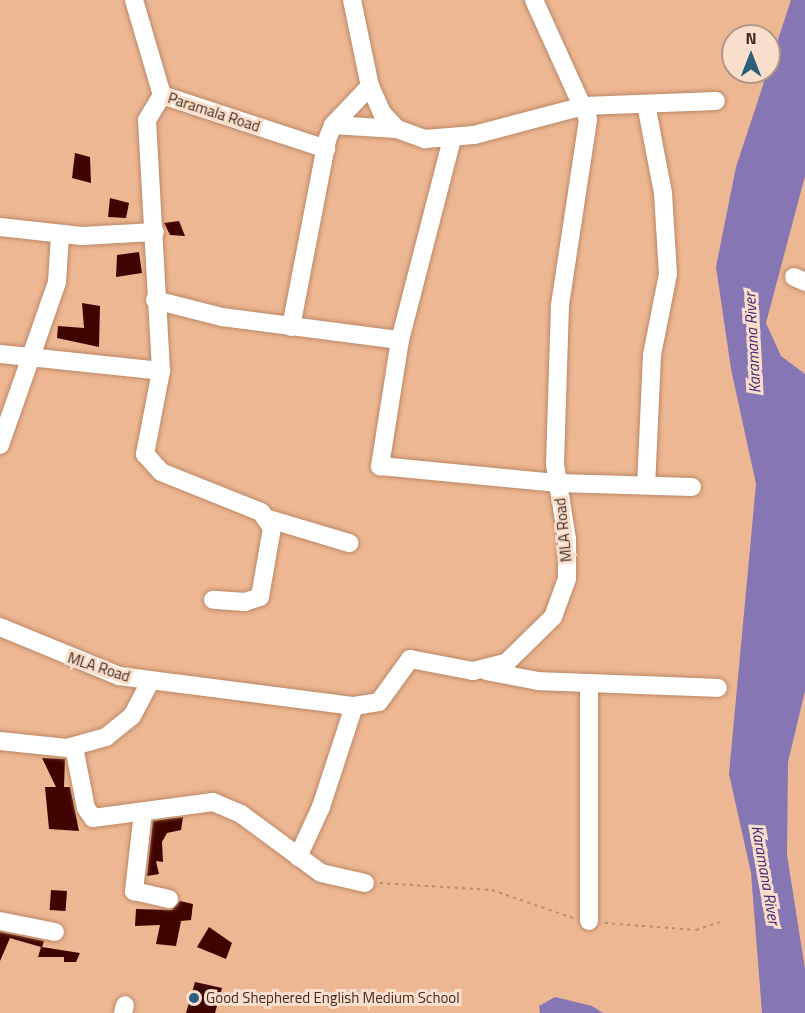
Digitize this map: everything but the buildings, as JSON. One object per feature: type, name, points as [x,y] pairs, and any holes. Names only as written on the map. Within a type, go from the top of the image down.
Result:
[{"type":"street","name":"Paramala Road","points":[[134,0],[162,95],[326,149]]},
{"type":"street","points":[[352,0],[370,86],[382,113],[397,129]]},
{"type":"street","name":"MLA Road","points":[[0,627],[27,633],[56,653],[150,682],[354,706],[379,702],[410,659],[484,671],[521,652],[563,598],[567,538],[558,483],[560,305],[586,141],[584,106],[534,0]]},
{"type":"street","points":[[291,327],[326,149],[333,125],[370,86]]},
{"type":"street","points":[[162,95],[147,120],[155,232],[155,300],[161,371],[148,460],[161,472],[269,519],[349,543]]},
{"type":"street","points":[[333,125],[397,129],[425,139],[452,139],[584,106],[716,101]]},
{"type":"street","points":[[646,104],[663,193],[668,274],[651,364],[646,485]]},
{"type":"street","points":[[452,139],[400,340],[380,466],[558,483],[692,487]]},
{"type":"street","points":[[0,227],[60,235],[155,232]]},
{"type":"street","points":[[0,445],[57,282],[60,235]]},
{"type":"street","points":[[155,300],[291,327],[400,340]]},
{"type":"street","points":[[0,354],[33,355],[161,371]]},
{"type":"street","points":[[213,600],[245,602],[260,597],[272,544],[269,519]]},
{"type":"street","points":[[484,671],[589,682],[718,687]]},
{"type":"street","points":[[0,741],[74,747],[121,727],[150,682]]},
{"type":"street","points":[[589,682],[589,921]]},
{"type":"street","points":[[298,857],[321,807],[354,706]]},
{"type":"street","points":[[74,747],[86,808],[93,818],[213,802],[241,814],[298,857],[338,881],[365,883]]},
{"type":"street","points":[[143,812],[134,891],[169,899]]},
{"type":"street","points":[[0,921],[55,932]]},
{"type":"path","points":[[365,883],[492,890],[589,921],[651,930],[696,930],[723,921]]},
{"type":"water","name":"Karamana River","points":[[791,0],[805,0],[805,176],[766,323],[781,356],[805,374],[805,691],[788,762],[787,855],[805,969],[805,1013],[762,1013],[751,873],[729,774],[756,484],[731,369],[716,267],[736,167],[763,84],[781,84],[781,30]]},
{"type":"water","points":[[555,997],[592,1006],[603,1013],[540,1013],[539,1006]]},
{"type":"place","name":"Good Shephered English Medium School","points":[[194,998]]}]
